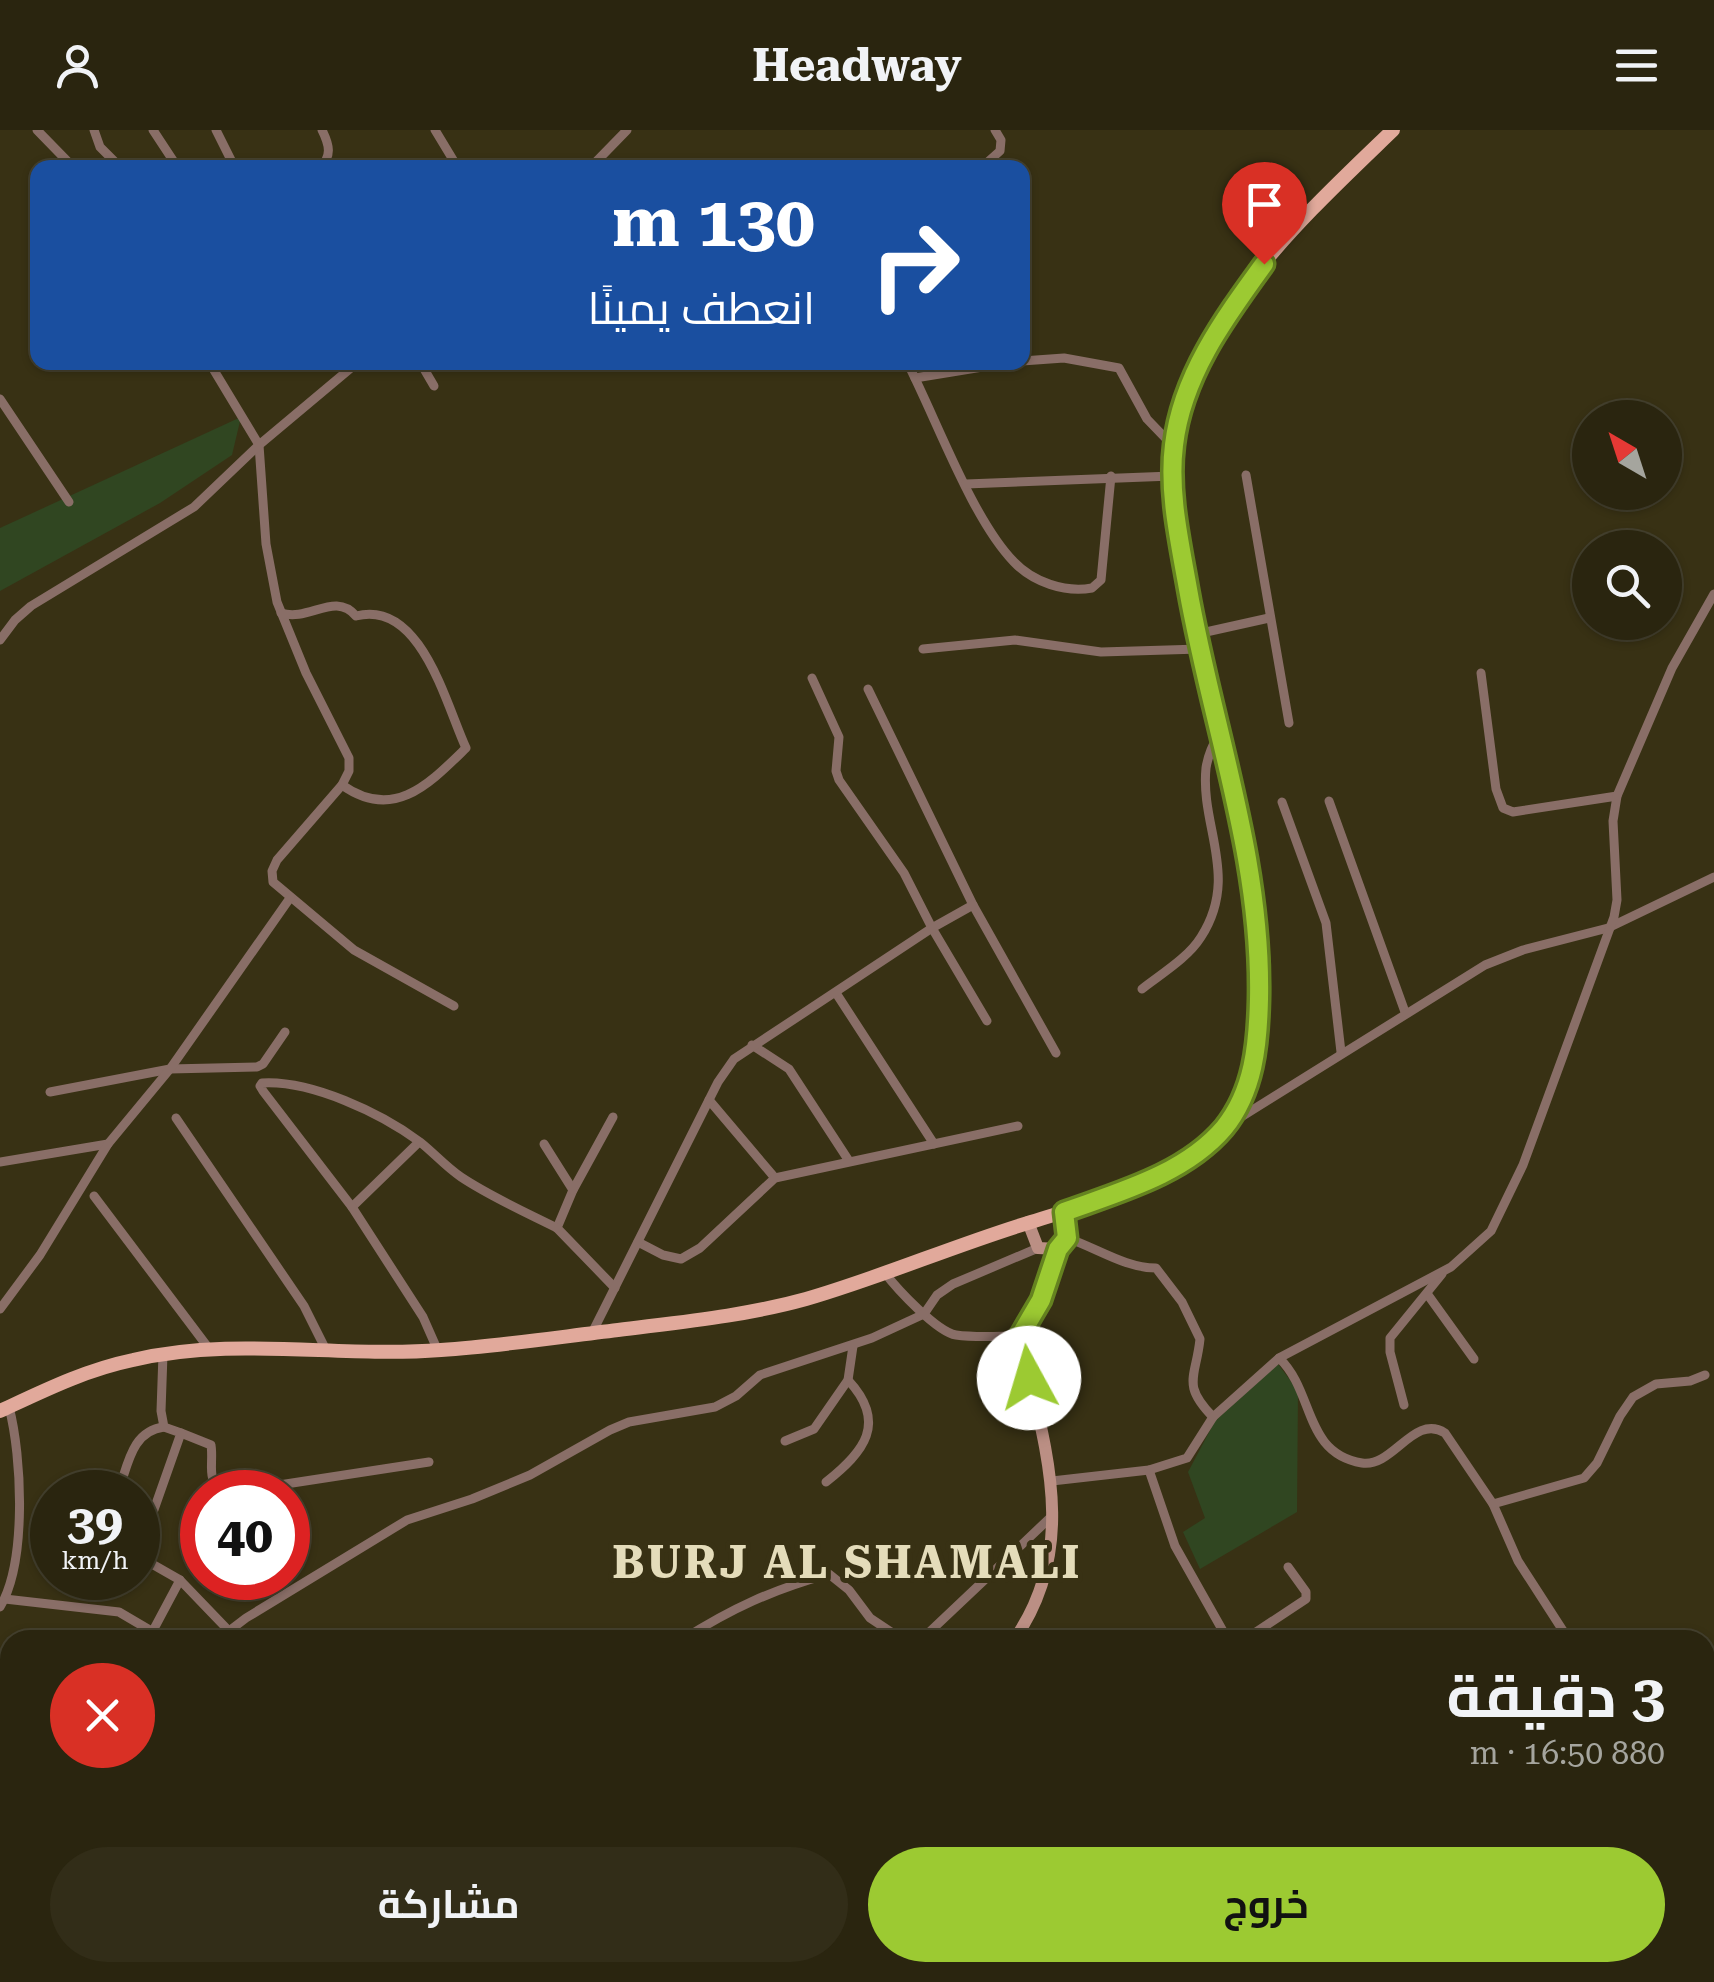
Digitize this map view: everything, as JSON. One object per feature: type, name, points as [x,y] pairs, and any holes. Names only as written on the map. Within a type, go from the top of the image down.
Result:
[{"type":"main road","points":[[4,1409],[94,1370],[163,1354],[210,1350],[438,1350],[763,1309],[885,1273],[1127,1190],[1192,1156],[1225,1126],[1242,1101],[1252,1070],[1260,963],[1250,861],[1198,642],[1172,476],[1174,446],[1186,395],[1228,313],[1289,234],[1394,130]]},
{"type":"street","points":[[37,130],[66,160]]},
{"type":"street","points":[[94,130],[100,146],[113,160]]},
{"type":"street","points":[[153,130],[173,160]]},
{"type":"street","points":[[216,130],[231,160]]},
{"type":"street","points":[[322,130],[329,144],[325,160]]},
{"type":"street","points":[[435,130],[453,160]]},
{"type":"street","points":[[598,160],[627,130]]},
{"type":"street","points":[[990,160],[1000,152],[1001,140],[995,130]]},
{"type":"street","points":[[1030,360],[1064,358],[1118,368],[1146,419],[1174,446]]},
{"type":"street","points":[[214,370],[259,444],[270,576],[281,613],[349,758],[349,771],[342,785],[277,860],[272,871],[274,882],[354,950],[454,1006]]},
{"type":"street","points":[[0,640],[31,606],[194,507],[259,444],[348,370]]},
{"type":"street","points":[[425,370],[434,386]]},
{"type":"street","points":[[911,370],[988,524],[1014,562],[1047,583],[1086,590],[1097,584],[1104,572],[1111,476]]},
{"type":"street","points":[[915,378],[964,370]]},
{"type":"street","points":[[0,399],[70,502]]},
{"type":"street","points":[[1246,475],[1289,723]]},
{"type":"street","points":[[966,484],[1172,476]]},
{"type":"street","points":[[1052,1481],[1149,1470],[1187,1458],[1213,1416],[1278,1358],[1444,1270],[1482,1242],[1500,1218],[1539,1124],[1617,900],[1613,820],[1617,796],[1672,668],[1712,599]]},
{"type":"street","points":[[281,613],[318,613],[336,604],[348,606],[356,616],[376,613],[402,623],[435,670],[466,748],[448,769],[422,789],[402,798],[358,796],[342,785]]},
{"type":"street","points":[[923,649],[1015,640],[1101,652],[1198,642],[1269,618]]},
{"type":"street","points":[[1481,673],[1496,789],[1504,808],[1514,812],[1617,796]]},
{"type":"street","points":[[812,678],[839,737],[836,772],[840,780],[890,850],[987,1021]]},
{"type":"street","points":[[868,690],[974,905],[1056,1054]]},
{"type":"street","points":[[1142,989],[1201,939],[1213,908],[1219,868],[1206,764],[1220,731]]},
{"type":"street","points":[[1329,801],[1406,1012]]},
{"type":"street","points":[[1282,802],[1326,924],[1341,1052]]},
{"type":"street","points":[[1225,1126],[1462,977],[1503,957],[1608,928],[1714,878]]},
{"type":"street","points":[[0,1309],[40,1255],[108,1144],[170,1069],[290,898]]},
{"type":"street","points":[[592,1333],[725,1070],[752,1045],[974,905]]},
{"type":"street","points":[[836,993],[934,1144]]},
{"type":"street","points":[[50,1092],[170,1069],[258,1067],[285,1032]]},
{"type":"street","points":[[752,1045],[789,1069],[849,1161]]},
{"type":"street","points":[[438,1350],[423,1317],[352,1207],[263,1091],[262,1083],[279,1083],[330,1096],[378,1117],[419,1142],[461,1177],[557,1228],[615,1288]]},
{"type":"street","points":[[709,1100],[775,1178]]},
{"type":"street","points":[[557,1228],[573,1190],[614,1117]]},
{"type":"street","points":[[176,1118],[304,1306],[327,1352]]},
{"type":"street","points":[[638,1242],[663,1255],[681,1258],[700,1248],[775,1178],[1018,1126]]},
{"type":"street","points":[[352,1207],[419,1142]]},
{"type":"street","points":[[0,1162],[108,1144]]},
{"type":"street","points":[[544,1144],[573,1190]]},
{"type":"street","points":[[94,1196],[210,1350]]},
{"type":"street","points":[[1021,1630],[1040,1596],[1054,1545],[1052,1481],[1020,1336],[1041,1300],[1062,1244],[1064,1212]]},
{"type":"street","points":[[1028,1222],[1038,1248]]},
{"type":"street","points":[[236,1630],[407,1520],[530,1475],[630,1422],[715,1407],[736,1396],[760,1374],[854,1346],[924,1314],[937,1295],[953,1284],[1038,1248],[1062,1244],[1096,1248],[1137,1268],[1156,1268],[1170,1282],[1200,1339],[1190,1383],[1192,1392],[1213,1416]]},
{"type":"street","points":[[1404,1405],[1390,1338],[1428,1295],[1444,1270]]},
{"type":"street","points":[[885,1273],[902,1295],[945,1332],[956,1336],[1020,1336]]},
{"type":"street","points":[[1428,1295],[1474,1359]]},
{"type":"street","points":[[785,1441],[814,1429],[848,1380],[854,1346]]},
{"type":"street","points":[[163,1354],[164,1427]]},
{"type":"street","points":[[1278,1358],[1297,1380],[1324,1444],[1356,1461],[1373,1463],[1420,1432],[1440,1429],[1493,1504],[1518,1561],[1563,1630]]},
{"type":"street","points":[[1493,1504],[1584,1478],[1597,1463],[1634,1397],[1656,1384],[1690,1382],[1706,1375]]},
{"type":"street","points":[[826,1482],[858,1453],[866,1438],[866,1402],[848,1380]]},
{"type":"street","points":[[4,1409],[18,1440],[18,1552],[14,1578],[3,1603],[119,1612],[142,1630]]},
{"type":"street","points":[[126,1470],[137,1441],[146,1431],[164,1427],[211,1445],[211,1470]]},
{"type":"street","points":[[160,1493],[181,1433]]},
{"type":"street","points":[[310,1480],[429,1462]]},
{"type":"street","points":[[1149,1470],[1175,1546],[1222,1630]]},
{"type":"street","points":[[932,1630],[1052,1516]]},
{"type":"street","points":[[1259,1630],[1306,1598],[1306,1592],[1288,1567]]},
{"type":"street","points":[[153,1630],[180,1580],[160,1569]]},
{"type":"street","points":[[700,1630],[758,1597],[829,1574],[849,1590],[870,1618],[889,1630]]},
{"type":"street","points":[[197,1600],[222,1630]]},
{"type":"street","points":[[0,1891],[0,1914]]},
{"type":"green space","points":[[241,417],[232,455],[160,503],[0,591],[0,528]]},
{"type":"green space","points":[[1278,1364],[1298,1391],[1297,1512],[1200,1569],[1183,1532],[1205,1518],[1188,1472],[1215,1421]]},
{"type":"district","name":"BURJ AL SHAMALI","points":[[847,1562]]},
{"type":"route","points":[[1029,1378],[1020,1336],[1041,1300],[1058,1249],[1067,1238],[1064,1212],[1127,1190],[1211,1142],[1242,1101],[1252,1070],[1260,963],[1250,861],[1197,634],[1172,476],[1179,416],[1194,376],[1228,313],[1264,264]]}]
